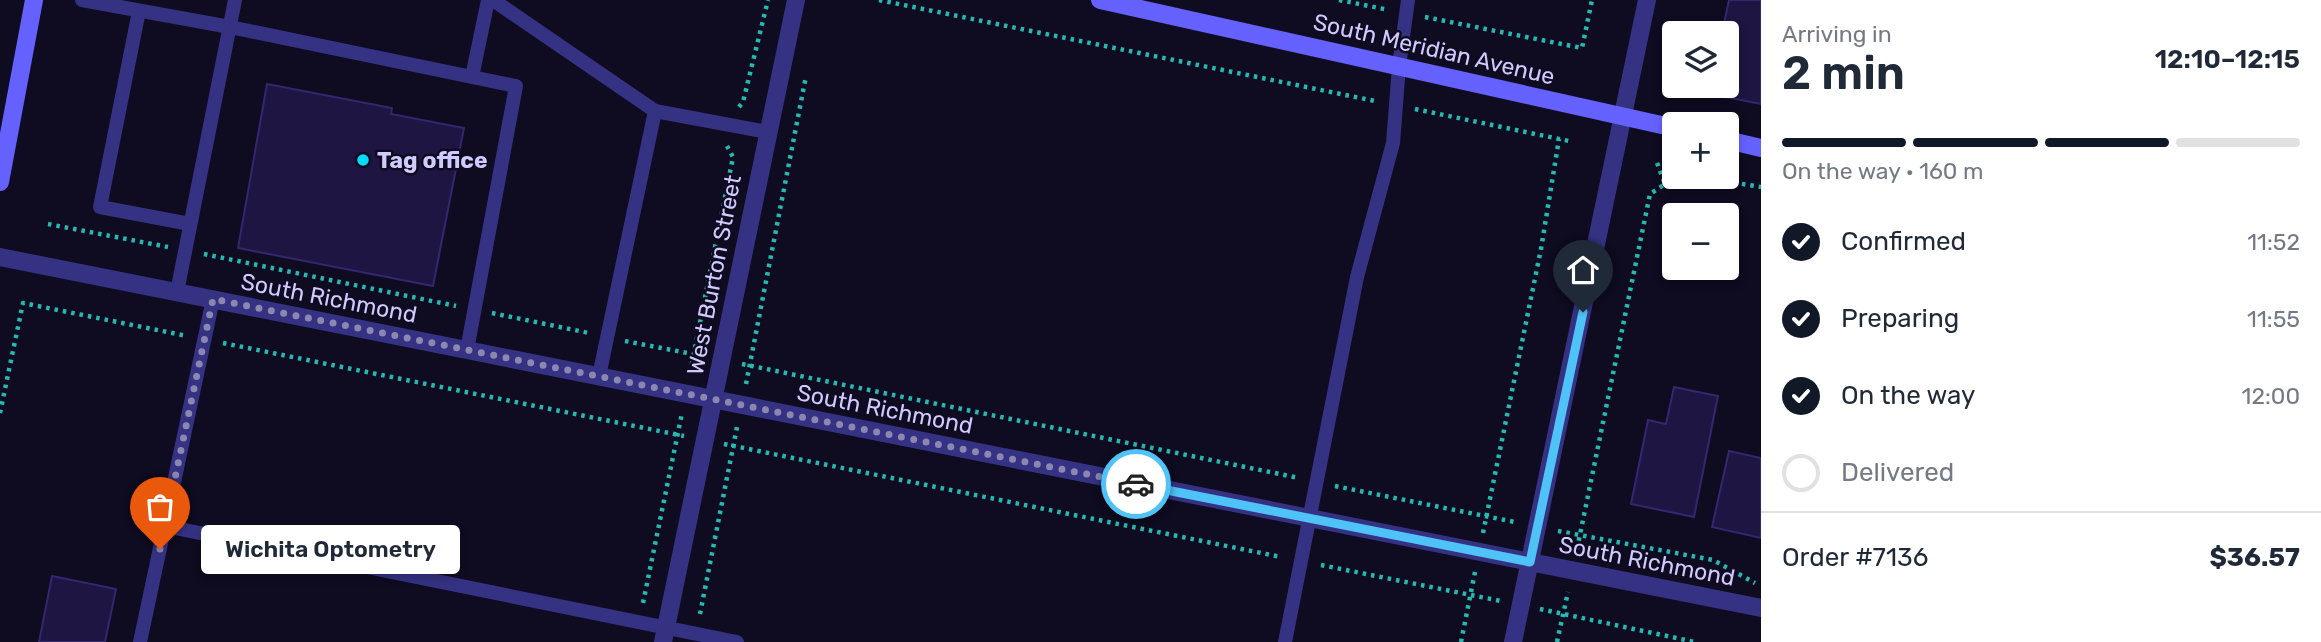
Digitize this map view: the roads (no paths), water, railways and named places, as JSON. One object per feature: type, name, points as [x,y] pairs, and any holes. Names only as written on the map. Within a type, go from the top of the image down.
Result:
[{"type":"main road","points":[[0,182],[34,0]]},
{"type":"main road","name":"South Meridian Avenue","points":[[1100,0],[1662,125]]},
{"type":"main road","points":[[1739,143],[1761,148]]},
{"type":"street","name":"West Burton Street","points":[[664,635],[796,0]]},
{"type":"street","points":[[1513,642],[1647,0]]},
{"type":"street","name":"South Richmond","points":[[0,257],[1761,608]]},
{"type":"lane","points":[[82,0],[117,3],[139,11],[516,86],[467,350]]},
{"type":"lane","points":[[177,292],[235,0]]},
{"type":"lane","points":[[472,77],[491,0],[655,111],[768,132]]},
{"type":"lane","points":[[1285,642],[1357,276],[1393,143],[1398,66],[1407,7]]},
{"type":"lane","points":[[139,11],[100,207],[190,224]]},
{"type":"lane","points":[[599,376],[655,111]]},
{"type":"lane","points":[[140,642],[213,299]]},
{"type":"lane","points":[[165,526],[639,622],[664,635],[695,634],[737,642]]},
{"type":"place","name":"Tag office","points":[[363,160]]},
{"type":"place","name":"Wichita Optometry","points":[[160,549]]}]
